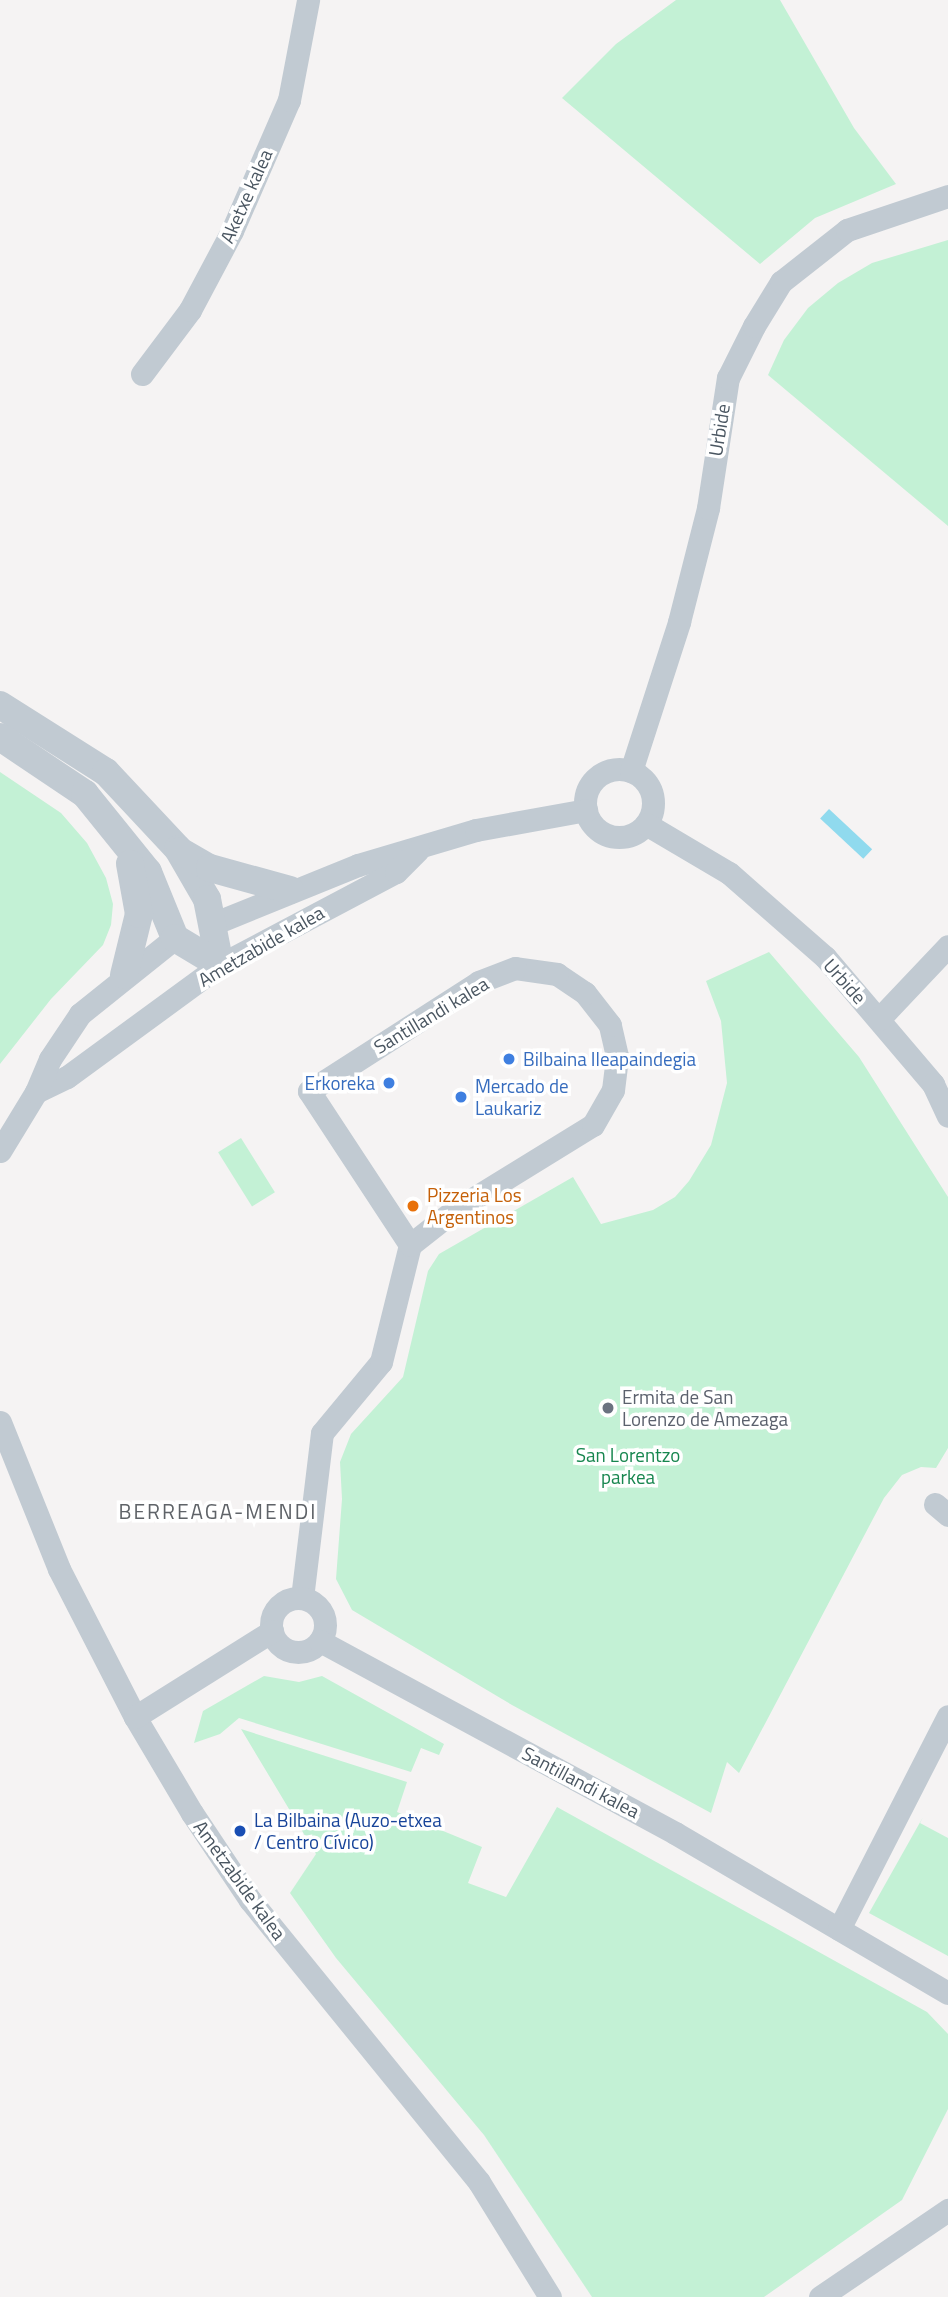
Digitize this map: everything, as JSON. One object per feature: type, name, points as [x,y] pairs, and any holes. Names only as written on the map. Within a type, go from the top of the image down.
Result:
[{"type":"street","name":"Aketxe kalea","points":[[142,374],[190,310],[232,231],[289,100],[308,0]]},
{"type":"street","name":"Urbide","points":[[631,771],[679,622],[708,508],[727,378],[754,326],[781,282],[847,230],[944,194]]},
{"type":"street","points":[[0,705],[106,772],[178,849],[210,868],[290,890]]},
{"type":"street","points":[[0,737],[85,794],[148,872],[176,938],[220,965]]},
{"type":"street","points":[[631,771],[652,794],[646,824],[638,831],[617,837],[597,828],[586,810],[588,790],[601,774],[631,771]]},
{"type":"street","name":"Ametzabide kalea","points":[[215,923],[358,864],[418,850],[476,830],[586,810]]},
{"type":"street","name":"Urbide","points":[[646,824],[729,873],[825,957],[933,1084],[948,1116]]},
{"type":"street","points":[[123,842],[139,914],[124,975]]},
{"type":"street","points":[[178,849],[215,923],[220,965]]},
{"type":"street","name":"Ametzabide kalea","points":[[36,1092],[67,1077],[220,965],[396,872],[418,850]]},
{"type":"street","points":[[0,1151],[36,1092],[50,1059],[80,1014],[124,975],[176,938],[215,923]]},
{"type":"street","points":[[880,1019],[948,946]]},
{"type":"street","name":"Santillandi kalea","points":[[515,968],[557,974],[585,993],[610,1025],[617,1056],[612,1090],[593,1125],[453,1211],[410,1245],[309,1091],[480,982],[515,968]]},
{"type":"street","points":[[302,1598],[322,1433],[381,1362],[410,1245]]},
{"type":"street","name":"Ametzabide kalea","points":[[0,1422],[59,1569],[135,1717],[250,1900],[479,2182],[550,2297]]},
{"type":"street","points":[[135,1717],[272,1631],[278,1606],[302,1598]]},
{"type":"street","points":[[272,1631],[281,1646],[297,1652],[320,1641],[323,1614],[302,1598]]},
{"type":"street","name":"Santillandi kalea","points":[[320,1641],[676,1833],[948,1993]]},
{"type":"street","points":[[839,1929],[948,1716]]},
{"type":"street","points":[[820,2297],[947,2208]]},
{"type":"green space","points":[[676,0],[780,0],[854,128],[896,184],[815,218],[760,264],[562,98],[616,44]]},
{"type":"green space","points":[[948,240],[948,526],[768,375],[784,340],[808,308],[838,283],[872,263]]},
{"type":"green space","points":[[0,772],[61,813],[87,843],[106,878],[113,904],[111,925],[103,945],[51,999],[0,1064]]},
{"type":"green space","name":"San Lorentzo parkea","points":[[769,952],[859,1057],[948,1197],[948,1448],[936,1468],[921,1467],[902,1475],[884,1498],[739,1773],[727,1762],[711,1813],[512,1705],[352,1610],[336,1579],[342,1499],[340,1462],[351,1434],[403,1377],[428,1271],[439,1254],[573,1177],[601,1224],[653,1210],[675,1197],[689,1181],[711,1145],[727,1083],[721,1021],[706,981]]},
{"type":"green space","points":[[241,1138],[275,1192],[252,1207],[218,1152]]},
{"type":"green space","points":[[264,1676],[299,1682],[322,1676],[444,1744],[439,1755],[421,1748],[411,1772],[239,1718],[220,1734],[194,1743],[203,1711]]},
{"type":"green space","points":[[241,1729],[407,1782],[397,1812],[482,1847],[468,1883],[506,1897],[557,1807],[927,2012],[948,2034],[948,2109],[902,2200],[764,2297],[592,2297],[484,2135],[336,1958],[290,1893],[316,1854]]},
{"type":"green space","points":[[923,1817],[920,1823],[948,1838],[948,1956],[869,1913]]},
{"type":"water","points":[[829,809],[872,849],[863,859],[820,819]]},
{"type":"place","name":"Bilbaina Ileapaindegia","points":[[509,1059]]},
{"type":"place","name":"Erkoreka","points":[[389,1083]]},
{"type":"place","name":"Mercado de Laukariz","points":[[461,1097]]},
{"type":"place","name":"Pizzeria Los Argentinos","points":[[413,1206]]},
{"type":"place","name":"Ermita de San Lorenzo de Amezaga","points":[[608,1408]]},
{"type":"place","name":"La Bilbaina (Auzo-etxea / Centro Cívico)","points":[[240,1831]]},
{"type":"district","name":"BERREAGA-MENDI","points":[[218,1511]]}]
